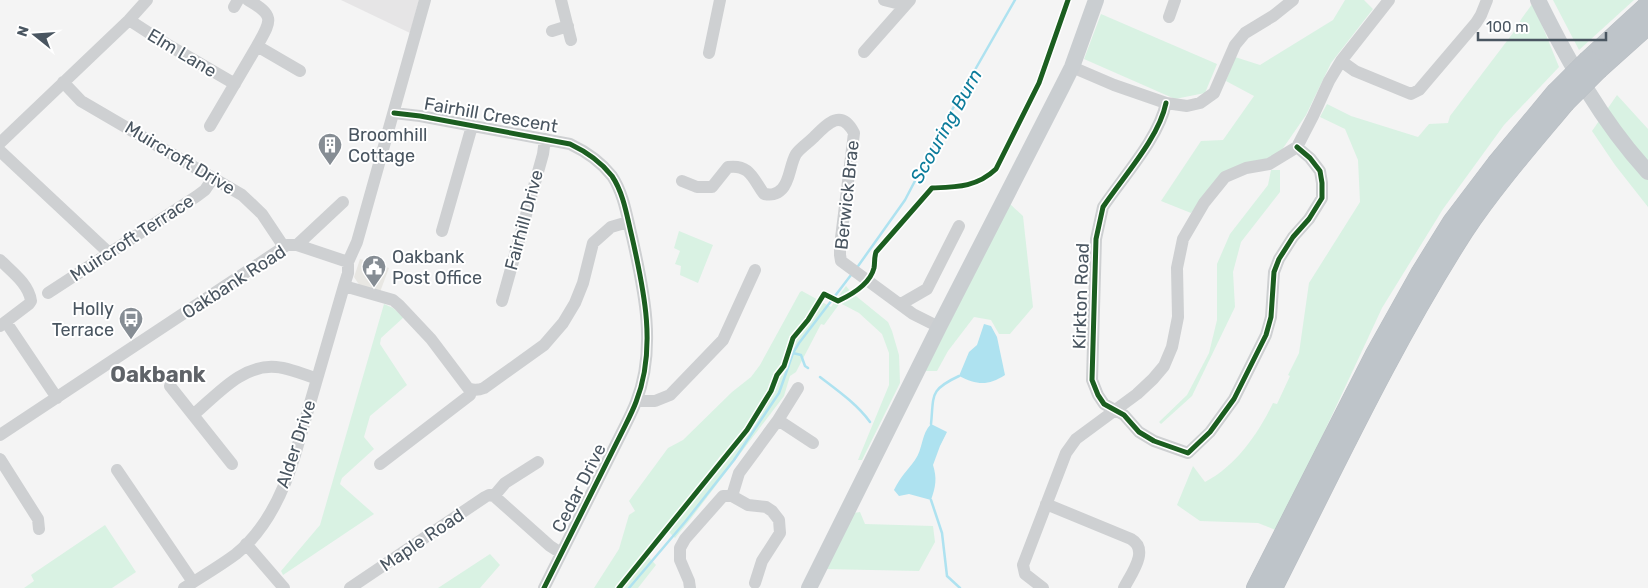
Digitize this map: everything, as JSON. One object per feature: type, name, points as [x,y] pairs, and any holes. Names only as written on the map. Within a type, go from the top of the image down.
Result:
[{"type":"highway","points":[[1256,588],[1374,356],[1421,272],[1452,222],[1496,164],[1648,5]]},
{"type":"highway","points":[[1593,64],[1648,25]]},
{"type":"highway","points":[[1273,588],[1388,362],[1434,280],[1466,230],[1560,98]]},
{"type":"main road","points":[[810,588],[939,327],[1048,118],[1072,67],[1096,0]]},
{"type":"main road","points":[[1538,0],[1556,38],[1592,99],[1635,158],[1648,172]]},
{"type":"street","points":[[0,143],[129,20],[147,0]]},
{"type":"street","name":"Elm Lane","points":[[210,126],[221,117],[235,84],[268,26],[268,17],[265,10],[248,0]]},
{"type":"street","points":[[348,262],[357,242],[425,0]]},
{"type":"street","points":[[560,0],[571,40]]},
{"type":"street","points":[[709,53],[720,0]]},
{"type":"street","points":[[884,0],[907,2]]},
{"type":"street","points":[[1169,17],[1175,0]]},
{"type":"street","points":[[1043,588],[1025,574],[1023,568],[1069,448],[1076,439],[1137,394],[1153,379],[1164,366],[1172,347],[1178,317],[1177,268],[1183,238],[1204,203],[1225,177],[1246,168],[1269,164],[1297,147],[1329,81],[1341,61],[1389,0]]},
{"type":"street","points":[[1341,61],[1355,71],[1411,94],[1419,90],[1476,23],[1486,0]]},
{"type":"street","points":[[864,52],[907,2]]},
{"type":"street","points":[[1072,67],[1114,85],[1166,103],[1187,106],[1200,103],[1214,93],[1235,45],[1245,33],[1284,3]]},
{"type":"street","name":"Elm Lane","points":[[129,20],[235,84]]},
{"type":"street","points":[[552,31],[568,26]]},
{"type":"street","points":[[257,46],[284,68],[300,71]]},
{"type":"street","name":"Muircroft Drive","points":[[63,82],[81,101],[242,195],[254,205],[290,246]]},
{"type":"street","name":"Kirkton Road","points":[[1166,103],[1156,130],[1103,207],[1096,239],[1092,380],[1104,404],[1124,415],[1139,432],[1154,441],[1188,453],[1210,432],[1234,399],[1266,335],[1271,317],[1274,272],[1278,259],[1309,219],[1322,198],[1320,171],[1310,158],[1297,147]]},
{"type":"street","name":"Fairhill Crescent","points":[[394,113],[545,138],[570,144],[586,152],[599,162],[611,176],[619,188],[628,222],[638,264],[647,322],[648,340],[644,372],[637,401]]},
{"type":"street","name":"Berwick Brae","points":[[682,181],[697,187],[712,187],[728,167],[739,165],[747,170],[764,194],[777,193],[784,188],[796,154],[827,125],[835,120],[842,120],[850,125],[854,133],[840,246],[840,255],[843,262],[913,314],[939,327]]},
{"type":"street","points":[[442,231],[472,126]]},
{"type":"street","name":"Fairhill Drive","points":[[502,301],[545,138]]},
{"type":"street","points":[[0,151],[109,253]]},
{"type":"street","name":"Muircroft Terrace","points":[[48,293],[197,196],[205,190],[213,178]]},
{"type":"street","points":[[290,246],[343,202]]},
{"type":"street","points":[[471,390],[484,388],[544,345],[563,323],[575,303],[593,243],[611,228],[628,222]]},
{"type":"street","points":[[901,304],[927,288],[959,226]]},
{"type":"street","name":"Oakbank Road","points":[[0,436],[290,246],[348,262]]},
{"type":"street","points":[[0,260],[19,279],[28,292],[31,301],[3,324],[57,398]]},
{"type":"street","name":"Alder Drive","points":[[188,585],[236,554],[246,544],[266,518],[286,481],[348,273],[348,262]]},
{"type":"street","points":[[637,401],[655,401],[670,395],[723,340],[755,270]]},
{"type":"street","points":[[344,286],[396,302],[431,339],[471,390]]},
{"type":"street","points":[[194,415],[230,383],[249,370],[275,367],[317,379]]},
{"type":"street","points":[[170,386],[232,464]]},
{"type":"street","points":[[732,496],[739,473],[778,420],[798,388]]},
{"type":"street","points":[[380,464],[470,395],[471,390]]},
{"type":"street","name":"Cedar Drive","points":[[544,588],[637,401]]},
{"type":"street","points":[[778,420],[813,443]]},
{"type":"street","points":[[0,459],[38,519],[39,529]]},
{"type":"street","name":"Maple Road","points":[[350,588],[485,497],[489,495],[494,496],[505,483],[538,462]]},
{"type":"street","points":[[117,470],[188,585]]},
{"type":"street","points":[[494,496],[550,546],[562,553]]},
{"type":"street","points":[[690,588],[680,560],[680,548],[685,539],[723,496],[732,496],[748,505],[766,507],[779,520],[780,533],[762,561],[755,583]]},
{"type":"street","points":[[1046,504],[1131,539],[1136,543],[1140,549],[1140,556],[1124,588]]},
{"type":"street","points":[[246,544],[284,588]]},
{"type":"shaded area","points":[[341,0],[419,0],[410,33]]},
{"type":"shaded area","points":[[360,259],[389,268],[380,292],[360,286],[354,277]]},
{"type":"green space","points":[[1345,0],[1364,0],[1373,9],[1331,63],[1306,115],[1279,154],[1218,177],[1191,213],[1161,201],[1201,141],[1223,140],[1254,96],[1226,81],[1235,57],[1260,65],[1333,20]]},
{"type":"green space","points":[[1553,0],[1634,0],[1579,50]]},
{"type":"green space","points":[[1533,3],[1559,67],[1504,125],[1443,209],[1382,308],[1278,531],[1258,523],[1200,521],[1177,505],[1193,466],[1205,482],[1227,467],[1253,437],[1273,403],[1277,404],[1299,353],[1309,283],[1360,202],[1358,160],[1345,129],[1320,117],[1327,104],[1351,116],[1418,137],[1429,124],[1448,123],[1450,116],[1513,33]]},
{"type":"green space","points":[[1101,14],[1217,64],[1205,93],[1175,99],[1084,59]]},
{"type":"green space","points":[[1617,95],[1648,129],[1648,207],[1615,165],[1592,131]]},
{"type":"green space","points":[[1271,170],[1280,170],[1280,192],[1241,242],[1233,272],[1235,307],[1192,396],[1161,424],[1159,422],[1187,395],[1209,353],[1217,320],[1217,264],[1230,234],[1268,185]]},
{"type":"green space","points":[[1010,204],[1023,216],[1033,307],[1010,334],[999,334],[991,320],[974,317],[948,351],[937,371],[925,371]]},
{"type":"green space","points":[[679,231],[713,245],[698,283],[680,275],[681,266],[675,264],[680,251],[674,248]]},
{"type":"green space","points":[[846,286],[888,322],[899,355],[900,383],[862,460],[858,460],[889,385],[889,353],[882,334],[859,313],[840,303],[824,325],[821,324],[796,372],[790,376],[784,396],[689,521],[675,538],[669,532],[724,460],[721,455],[649,552],[648,556],[656,565],[638,588],[594,588],[619,549],[629,515],[635,511],[629,501],[668,448],[683,440],[732,392],[751,377],[760,365],[800,292],[802,291],[831,307]]},
{"type":"green space","points":[[384,304],[393,308],[404,317],[381,338],[380,344],[407,385],[370,416],[364,437],[374,449],[342,478],[340,484],[374,514],[283,575],[281,571],[320,525]]},
{"type":"green space","points":[[860,512],[865,524],[933,526],[935,542],[919,571],[824,569],[854,513]]},
{"type":"green space","points":[[105,525],[136,572],[112,588],[24,588],[34,581],[31,575]]},
{"type":"green space","points":[[490,554],[500,565],[480,588],[438,588]]},
{"type":"water","points":[[984,324],[991,326],[997,337],[1005,375],[988,383],[977,383],[959,376],[969,352],[977,345]]},
{"type":"water","points":[[931,424],[947,432],[933,465],[935,482],[931,500],[909,494],[899,496],[894,490],[918,456],[925,432]]},
{"type":"waterway","name":"Scouring Burn","points":[[856,269],[905,200],[952,110],[1015,0]]},
{"type":"waterway","name":"Scouring Burn","points":[[629,588],[734,460],[779,393],[793,353],[799,343],[851,275]]},
{"type":"waterway","points":[[793,353],[801,355],[805,366],[808,368]]},
{"type":"waterway","points":[[931,424],[935,394],[942,385],[959,376]]},
{"type":"waterway","points":[[820,377],[853,403],[870,422]]},
{"type":"waterway","points":[[931,500],[942,533],[947,576],[960,588]]},
{"type":"cycle path","points":[[619,588],[747,430],[771,391],[777,375],[784,366],[793,338],[808,320],[824,294],[838,301],[864,284],[872,274],[876,252],[932,188],[974,183],[996,169],[1039,83],[1068,0]]},
{"type":"cycle path","points":[[1166,103],[1156,130],[1103,207],[1096,239],[1092,380],[1104,404],[1124,415],[1139,432],[1154,441],[1188,453],[1210,432],[1234,399],[1266,335],[1271,317],[1274,272],[1279,259],[1322,198],[1320,171],[1310,158],[1297,147]]},
{"type":"cycle path","points":[[394,113],[420,116],[570,144],[588,154],[603,166],[612,176],[622,198],[641,278],[644,299],[647,340],[642,382],[629,417],[544,588]]},
{"type":"place","name":"Broomhill Cottage","points":[[330,166]]},
{"type":"place","name":"Oakbank Post Office","points":[[374,288]]},
{"type":"place","name":"Holly Terrace","points":[[131,340]]},
{"type":"district","name":"Oakbank","points":[[158,374]]}]
